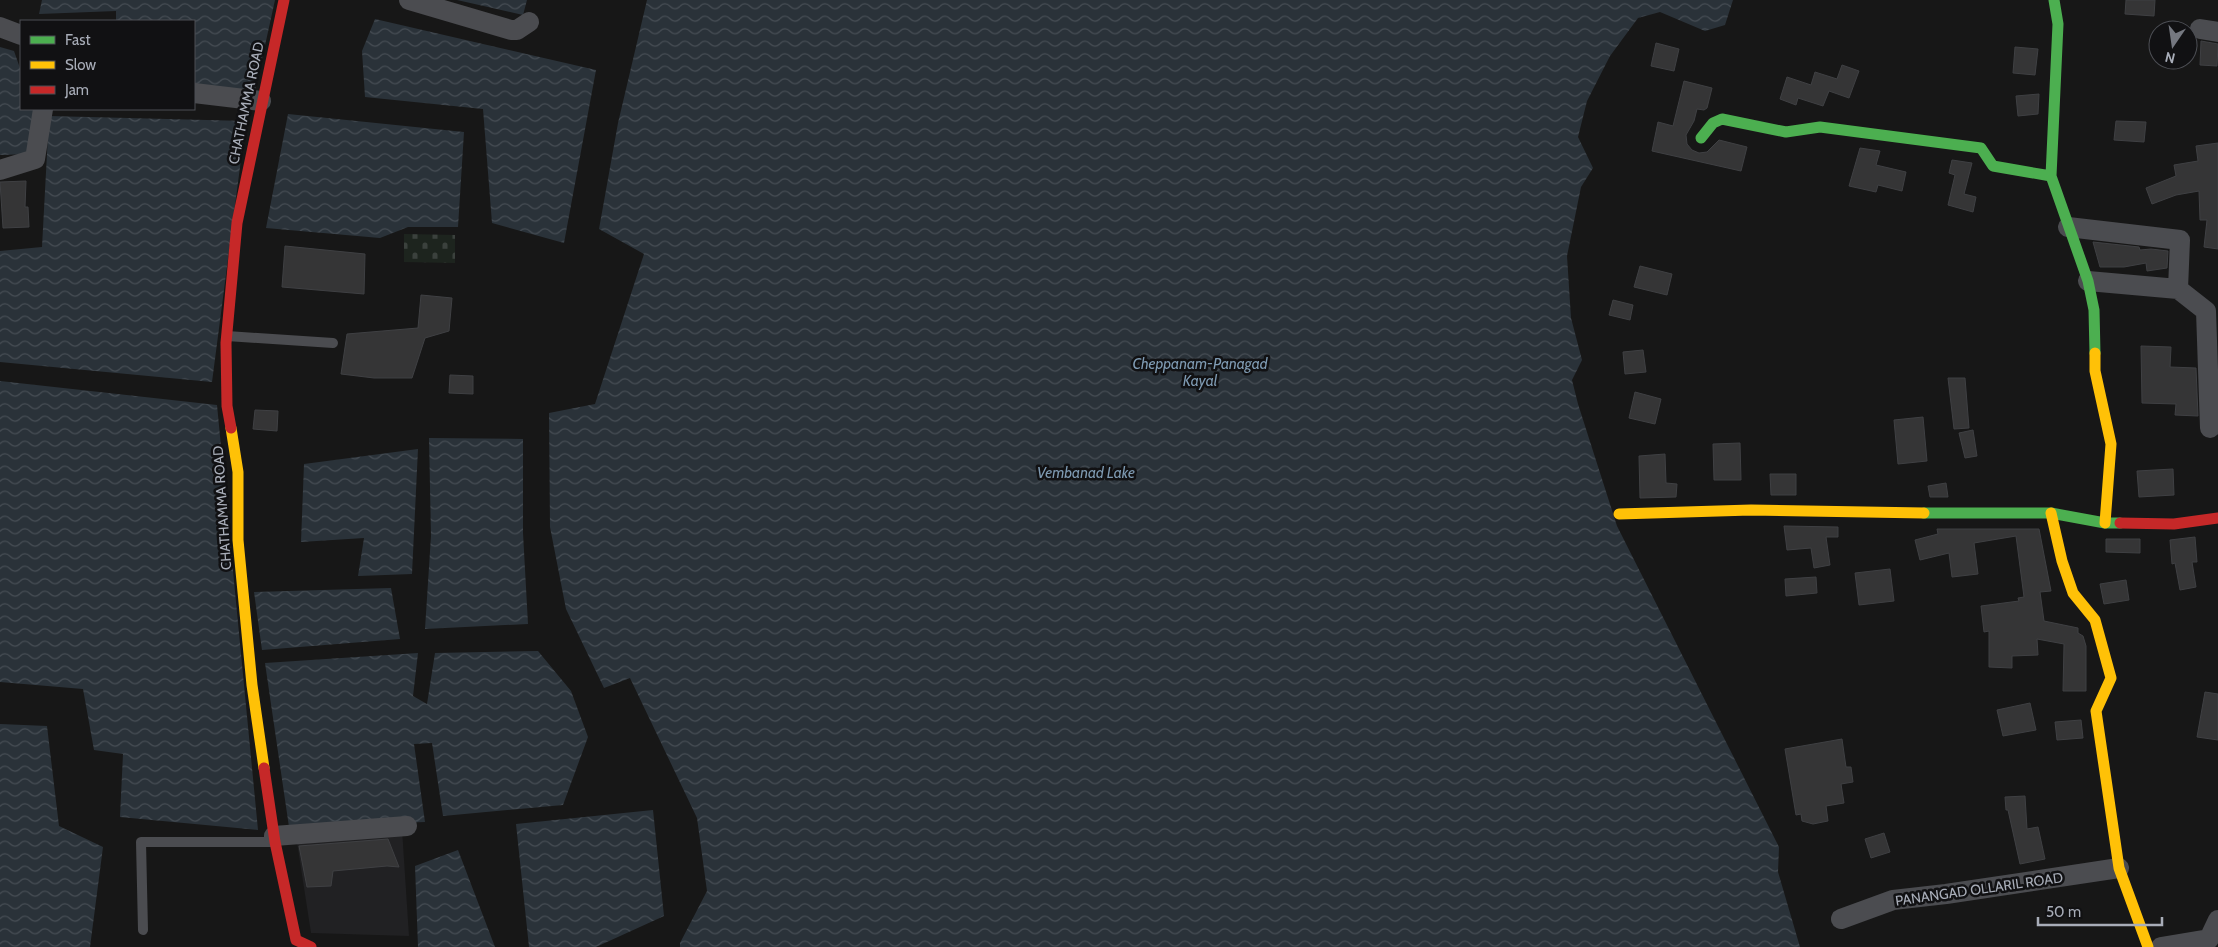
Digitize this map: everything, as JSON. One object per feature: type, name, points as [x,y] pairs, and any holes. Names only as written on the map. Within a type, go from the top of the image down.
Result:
[{"type":"street","name":"CHATHAMMA ROAD","points":[[284,0],[261,101],[237,223],[226,336],[228,406],[238,472],[238,540],[252,685],[274,839],[296,940],[311,947]]},
{"type":"street","points":[[409,0],[511,30],[517,30],[529,22]]},
{"type":"street","points":[[2054,0],[2058,24],[2051,176],[2088,281],[2094,310],[2095,371],[2111,444],[2105,523]]},
{"type":"street","points":[[0,27],[20,35]]},
{"type":"street","points":[[195,93],[261,101]]},
{"type":"street","points":[[0,170],[36,159],[43,110]]},
{"type":"street","points":[[1701,138],[1713,123],[1722,119],[1786,132],[1820,127],[1980,148],[1993,166],[2051,176]]},
{"type":"street","points":[[2068,227],[2180,240],[2178,289]]},
{"type":"street","points":[[2088,281],[2178,289],[2206,311],[2210,428]]},
{"type":"street","points":[[1619,514],[1751,510],[2051,513],[2105,523],[2174,524],[2218,518]]},
{"type":"street","points":[[2051,513],[2062,561],[2072,593],[2095,620],[2111,678],[2096,711],[2118,868],[2148,947]]},
{"type":"street","points":[[274,839],[407,826]]},
{"type":"street","name":"PANANGAD OLLARIL ROAD","points":[[1841,919],[1893,900],[1946,894],[2118,868]]},
{"type":"street","points":[[2161,947],[2209,939],[2218,920]]},
{"type":"lane","points":[[226,336],[334,344]]},
{"type":"lane","points":[[143,930],[141,842],[274,839]]},
{"type":"shaded area","points":[[402,829],[409,936],[311,933],[296,836]]},
{"type":"green space","points":[[404,234],[455,235],[455,263],[404,262]]},
{"type":"water","points":[[42,0],[275,0],[255,91],[195,85],[195,20],[116,20],[116,11],[39,14]]},
{"type":"water","points":[[457,0],[527,0],[523,15]]},
{"type":"water","name":"Vembanad Lake","points":[[647,0],[1733,0],[1725,25],[1705,31],[1660,12],[1638,18],[1610,56],[1587,101],[1578,137],[1593,168],[1581,187],[1567,256],[1571,318],[1582,360],[1572,380],[1617,526],[1779,847],[1778,872],[1800,947],[680,947],[680,943],[707,891],[697,818],[630,678],[604,688],[566,609],[550,527],[549,413],[595,404],[644,254],[599,229],[618,123]]},
{"type":"water","points":[[375,19],[596,70],[564,243],[492,223],[483,109],[365,97],[362,51]]},
{"type":"water","points":[[0,47],[14,51],[20,68],[20,110],[36,110],[31,154],[0,155]]},
{"type":"water","points":[[288,114],[464,132],[458,227],[408,227],[380,238],[266,228]]},
{"type":"water","points":[[49,116],[246,121],[212,382],[0,362],[0,251],[42,247]]},
{"type":"water","points":[[0,381],[217,405],[258,830],[120,817],[123,754],[94,750],[83,689],[0,682]]},
{"type":"water","points":[[429,438],[523,439],[523,533],[528,624],[425,629],[431,536]]},
{"type":"water","points":[[418,449],[412,574],[358,576],[364,538],[301,542],[304,464]]},
{"type":"water","points":[[391,588],[400,639],[262,650],[254,592]]},
{"type":"water","points":[[538,651],[571,691],[588,737],[563,805],[443,816],[432,743],[414,744],[425,822],[289,827],[265,663],[418,653],[413,696],[427,704],[435,653]]},
{"type":"water","points":[[0,724],[47,726],[59,826],[103,847],[90,947],[0,947]]},
{"type":"water","points":[[653,810],[664,916],[596,947],[529,947],[516,824]]},
{"type":"water","points":[[458,850],[495,947],[418,947],[415,866]]},
{"type":"building","points":[[2126,0],[2155,0],[2154,16],[2125,14]]},
{"type":"building","points":[[2201,41],[2218,44],[2217,66],[2200,65]]},
{"type":"building","points":[[1656,43],[1679,49],[1674,71],[1651,66]]},
{"type":"building","points":[[2015,47],[2038,49],[2035,75],[2013,73]]},
{"type":"building","points":[[1842,65],[1859,71],[1849,98],[1829,91],[1823,106],[1798,98],[1796,105],[1780,99],[1787,77],[1811,85],[1815,72],[1837,79]]},
{"type":"building","points":[[1684,81],[1712,88],[1707,108],[1704,110],[1697,109],[1694,121],[1686,135],[1687,144],[1692,150],[1699,153],[1707,152],[1719,140],[1747,147],[1741,171],[1652,151],[1658,122],[1673,126]]},
{"type":"building","points":[[2039,94],[2038,114],[2018,116],[2016,96]]},
{"type":"building","points":[[2116,121],[2146,122],[2144,142],[2114,140]]},
{"type":"building","points":[[2218,143],[2218,249],[2204,247],[2207,220],[2200,220],[2199,191],[2176,195],[2152,204],[2146,188],[2176,176],[2174,165],[2198,161],[2196,146]]},
{"type":"building","points":[[1860,148],[1880,151],[1876,165],[1906,172],[1902,191],[1878,185],[1876,192],[1849,186]]},
{"type":"building","points":[[1952,160],[1972,163],[1964,194],[1976,197],[1973,212],[1948,205],[1955,175],[1949,173]]},
{"type":"building","points":[[26,181],[25,207],[28,207],[29,227],[3,228],[0,182]]},
{"type":"building","points":[[2093,242],[2139,247],[2140,250],[2168,251],[2167,268],[2147,271],[2146,263],[2124,267],[2100,267]]},
{"type":"building","points":[[285,246],[365,254],[364,294],[282,287]]},
{"type":"building","points":[[1640,266],[1672,274],[1667,295],[1634,287]]},
{"type":"building","points":[[421,295],[452,298],[449,331],[425,338],[412,378],[374,378],[341,374],[347,334],[418,328]]},
{"type":"building","points":[[1613,300],[1633,305],[1630,320],[1609,315]]},
{"type":"building","points":[[2141,346],[2171,347],[2170,367],[2196,368],[2198,416],[2175,415],[2176,404],[2142,403]]},
{"type":"building","points":[[1643,350],[1646,372],[1625,374],[1623,352]]},
{"type":"building","points":[[450,375],[473,376],[473,394],[449,393]]},
{"type":"building","points":[[1948,378],[1965,378],[1969,428],[1954,429]]},
{"type":"building","points":[[1635,392],[1661,399],[1655,424],[1629,418]]},
{"type":"building","points":[[255,410],[278,411],[277,431],[253,429]]},
{"type":"building","points":[[1923,417],[1927,461],[1898,464],[1894,420]]},
{"type":"building","points":[[1973,430],[1977,456],[1965,458],[1959,433]]},
{"type":"building","points":[[1740,443],[1741,480],[1714,480],[1713,444]]},
{"type":"building","points":[[1665,454],[1666,483],[1677,484],[1676,497],[1640,498],[1639,456]]},
{"type":"building","points":[[2173,469],[2174,495],[2139,497],[2137,471]]},
{"type":"building","points":[[1770,474],[1796,474],[1796,495],[1771,495]]},
{"type":"building","points":[[1946,483],[1948,497],[1930,497],[1928,486]]},
{"type":"building","points":[[1784,526],[1838,527],[1838,537],[1826,537],[1830,565],[1814,568],[1811,548],[1787,550]]},
{"type":"building","points":[[1937,529],[2039,529],[2051,591],[2040,592],[2044,621],[2078,628],[2078,633],[2083,636],[2086,646],[2086,691],[2063,691],[2064,644],[2037,639],[2038,655],[2012,656],[2012,668],[1989,667],[1989,631],[1984,632],[1981,606],[2019,601],[2018,598],[2024,597],[2016,536],[1974,543],[1978,574],[1952,577],[1949,553],[1920,560],[1915,540],[1938,534]]},
{"type":"building","points":[[2195,537],[2197,562],[2192,562],[2196,587],[2180,590],[2175,563],[2172,564],[2170,540]]},
{"type":"building","points":[[2106,539],[2140,539],[2140,553],[2106,552]]},
{"type":"building","points":[[1890,569],[1894,601],[1859,605],[1855,573]]},
{"type":"building","points":[[1816,577],[1817,593],[1786,596],[1785,579]]},
{"type":"building","points":[[2126,580],[2129,600],[2104,604],[2100,584]]},
{"type":"building","points":[[2205,692],[2218,694],[2218,740],[2197,737]]},
{"type":"building","points":[[2030,703],[2036,730],[2003,736],[1997,710]]},
{"type":"building","points":[[2081,720],[2083,738],[2057,740],[2055,722]]},
{"type":"building","points":[[1842,739],[1846,767],[1851,767],[1853,782],[1841,784],[1844,803],[1826,806],[1828,821],[1813,824],[1802,821],[1801,814],[1796,815],[1785,749]]},
{"type":"building","points":[[2025,796],[2027,829],[2038,827],[2045,859],[2020,864],[2008,810],[2006,810],[2005,797]]},
{"type":"building","points":[[1884,833],[1890,852],[1871,858],[1865,839]]},
{"type":"building","points":[[388,839],[399,867],[387,866],[333,871],[331,886],[307,887],[299,846]]},
{"type":"traffic: fast","points":[[2054,0],[2058,24],[2051,176],[2088,281],[2094,310],[2095,353]]},
{"type":"traffic: fast","points":[[1701,138],[1713,123],[1722,119],[1786,132],[1820,127],[1981,148],[1993,166],[2051,176]]},
{"type":"traffic: fast","points":[[1924,513],[2051,513],[2105,523],[2120,523]]},
{"type":"traffic: slow","points":[[2095,353],[2095,371],[2111,444],[2105,523]]},
{"type":"traffic: slow","points":[[231,428],[238,472],[238,540],[252,685],[264,768]]},
{"type":"traffic: slow","points":[[1619,514],[1751,510],[1924,513]]},
{"type":"traffic: slow","points":[[2051,513],[2062,561],[2073,593],[2095,620],[2111,678],[2096,711],[2119,868],[2148,947]]},
{"type":"traffic: jam","points":[[231,428],[227,406],[226,343],[237,223],[284,0]]},
{"type":"traffic: jam","points":[[2120,523],[2174,524],[2218,518]]},
{"type":"traffic: jam","points":[[264,768],[275,842],[296,940],[311,947]]},
{"type":"water label","name":"Cheppanam-Panagad Kayal","points":[[1200,372]]}]
